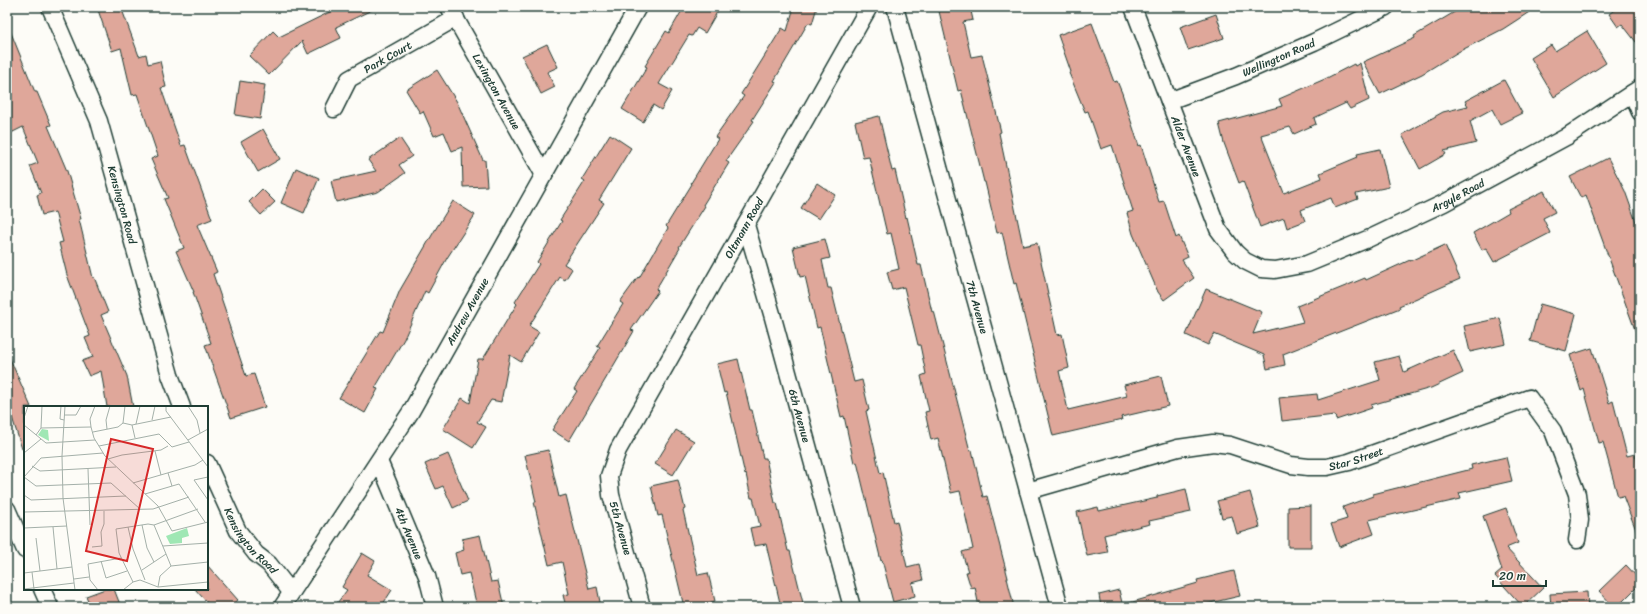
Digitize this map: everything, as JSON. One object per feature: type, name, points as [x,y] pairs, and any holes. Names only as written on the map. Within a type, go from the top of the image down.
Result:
[{"type":"street","name":"Kensington Road","points":[[50,7],[100,121],[170,375],[182,406]]},
{"type":"street","name":"Andrew Avenue","points":[[282,607],[410,413],[638,7]]},
{"type":"street","name":"Oltmann Road","points":[[618,450],[869,7]]},
{"type":"street","name":"7th Avenue","points":[[895,7],[1060,607]]},
{"type":"street","name":"Alder Avenue","points":[[1133,7],[1218,229],[1235,252],[1245,261],[1261,269]]},
{"type":"street","name":"Wellington Road","points":[[1169,101],[1236,76],[1314,42],[1386,7]]},
{"type":"street","name":"Lexington Avenue","points":[[452,13],[544,175]]},
{"type":"street","name":"Park Court","points":[[334,109],[349,79],[452,13]]},
{"type":"street","points":[[1636,91],[1640,112]]},
{"type":"street","name":"Argyle Road","points":[[1261,269],[1275,270],[1306,264],[1370,238],[1444,203],[1566,137],[1636,91]]},
{"type":"street","name":"6th Avenue","points":[[746,226],[772,314],[852,607]]},
{"type":"street","name":"Star Street","points":[[1028,492],[1178,448],[1213,443],[1230,445],[1291,465],[1328,467],[1350,462],[1529,398],[1553,431],[1577,494],[1580,520],[1577,540]]},
{"type":"street","name":"5th Avenue","points":[[618,450],[609,476],[611,495],[642,607]]},
{"type":"street","name":"4th Avenue","points":[[379,462],[427,576],[435,607]]},
{"type":"street","name":"Kensington Road","points":[[208,465],[238,531],[256,554],[269,564],[291,592]]},
{"type":"street","points":[[7,509],[24,548]]},
{"type":"street","points":[[42,590],[50,607]]},
{"type":"building","points":[[97,7],[121,7],[139,56],[146,54],[148,64],[160,61],[166,87],[161,88],[181,146],[185,145],[212,219],[197,225],[217,272],[213,274],[246,376],[254,374],[265,407],[231,418],[205,345],[211,343],[194,292],[176,251],[184,248],[164,199],[168,198],[151,159],[158,156],[137,94],[132,95],[121,48],[112,51]]},
{"type":"building","points":[[340,7],[378,7],[336,27],[341,38],[308,54],[302,41],[269,75],[249,56],[273,31],[279,37]]},
{"type":"building","points":[[684,7],[720,7],[705,33],[697,28],[692,36],[689,35],[659,84],[672,91],[661,110],[653,105],[643,122],[622,109],[666,31],[669,33]]},
{"type":"building","points":[[794,7],[817,7],[812,24],[808,23],[774,81],[776,82],[752,120],[754,121],[726,161],[729,163],[703,205],[705,206],[679,247],[680,248],[656,289],[658,291],[631,330],[634,331],[569,441],[552,430],[577,391],[574,389],[600,348],[597,346],[623,304],[620,302],[638,277],[639,278],[668,228],[666,226],[718,139],[715,137],[744,96],[741,94],[782,28],[787,31]]},
{"type":"building","points":[[938,7],[970,7],[973,20],[963,22],[971,57],[982,55],[1001,132],[999,133],[1023,246],[1037,243],[1057,335],[1062,334],[1069,368],[1059,371],[1068,410],[1127,396],[1124,385],[1161,376],[1168,406],[1121,417],[1122,420],[1053,436],[1016,283],[1014,284],[1002,232],[997,233],[961,90],[958,91]]},
{"type":"building","points":[[1463,7],[1537,7],[1503,29],[1458,52],[1422,74],[1380,94],[1363,62],[1415,38],[1414,36]]},
{"type":"building","points":[[1618,7],[1640,7],[1640,47],[1622,24],[1618,27],[1609,14]]},
{"type":"building","points":[[1216,14],[1224,38],[1188,50],[1180,27]]},
{"type":"building","points":[[7,23],[35,92],[37,92],[51,125],[48,126],[67,171],[81,219],[79,219],[93,278],[94,277],[108,312],[101,315],[127,376],[133,406],[107,406],[101,371],[89,376],[82,361],[93,357],[85,338],[90,336],[67,275],[59,243],[63,242],[55,212],[42,215],[37,195],[41,193],[30,166],[38,163],[23,127],[11,133],[7,124]]},
{"type":"building","points":[[1092,23],[1114,82],[1117,81],[1122,93],[1139,146],[1141,145],[1159,202],[1164,201],[1176,238],[1179,236],[1188,257],[1182,260],[1194,278],[1164,300],[1158,292],[1133,234],[1127,213],[1133,211],[1112,145],[1101,149],[1088,111],[1085,112],[1069,73],[1071,72],[1058,35]]},
{"type":"building","points":[[1587,31],[1606,63],[1554,97],[1531,58],[1551,45],[1555,51]]},
{"type":"building","points":[[547,44],[558,67],[547,72],[555,87],[541,94],[522,56]]},
{"type":"building","points":[[1360,63],[1369,100],[1350,109],[1346,103],[1314,118],[1316,124],[1294,134],[1290,127],[1261,135],[1284,193],[1322,178],[1320,173],[1358,157],[1357,154],[1380,149],[1389,187],[1356,194],[1358,199],[1335,208],[1331,198],[1301,210],[1305,221],[1287,228],[1284,218],[1260,227],[1243,181],[1239,183],[1224,143],[1219,123],[1282,106],[1279,99],[1325,79],[1354,64],[1355,66]]},
{"type":"building","points":[[437,70],[457,102],[483,160],[485,160],[487,186],[463,187],[462,147],[452,151],[444,132],[434,136],[423,111],[420,113],[406,90]]},
{"type":"building","points":[[1504,80],[1522,113],[1500,124],[1492,109],[1470,121],[1476,143],[1444,151],[1446,154],[1420,169],[1402,135],[1443,112],[1468,106],[1465,101]]},
{"type":"building","points":[[240,81],[265,85],[260,119],[235,115]]},
{"type":"building","points":[[879,116],[892,171],[895,170],[918,265],[921,265],[932,312],[934,311],[970,451],[972,450],[983,497],[987,496],[1014,607],[979,607],[975,587],[971,588],[966,572],[968,572],[962,552],[973,549],[960,491],[951,493],[938,438],[931,440],[925,412],[929,411],[921,376],[926,374],[920,345],[918,345],[904,287],[892,290],[887,272],[899,269],[891,233],[887,234],[869,157],[863,158],[855,122]]},
{"type":"building","points":[[263,129],[280,159],[258,172],[241,142]]},
{"type":"building","points":[[610,134],[631,148],[599,200],[604,203],[564,264],[572,269],[565,280],[560,277],[529,326],[539,332],[521,362],[510,355],[501,402],[491,400],[477,422],[486,427],[473,448],[443,429],[462,398],[470,403],[478,359],[483,359],[517,304],[515,302],[539,264],[537,262],[562,221],[560,220],[585,181],[582,179]]},
{"type":"building","points":[[400,138],[412,156],[399,165],[405,173],[378,192],[336,202],[331,181],[376,171],[368,160]]},
{"type":"building","points":[[1608,158],[1625,191],[1640,233],[1640,337],[1638,338],[1586,195],[1581,198],[1570,177]]},
{"type":"building","points":[[296,168],[319,178],[304,213],[281,203]]},
{"type":"building","points":[[817,183],[835,195],[819,219],[801,208]]},
{"type":"building","points":[[262,189],[275,202],[261,215],[249,202]]},
{"type":"building","points":[[1544,191],[1555,212],[1543,218],[1550,233],[1494,262],[1486,248],[1482,250],[1473,233],[1509,212],[1508,209]]},
{"type":"building","points":[[453,201],[475,215],[447,258],[428,293],[425,291],[404,339],[375,388],[378,389],[365,413],[339,398],[380,331],[383,332],[400,290]]},
{"type":"building","points":[[825,239],[830,258],[822,260],[828,288],[831,288],[854,382],[862,380],[869,410],[866,411],[880,473],[883,472],[894,522],[897,521],[907,567],[919,564],[923,580],[912,583],[915,596],[893,602],[882,560],[881,561],[857,462],[854,463],[844,416],[841,417],[820,327],[817,328],[805,276],[800,277],[793,247]]},
{"type":"building","points":[[1445,245],[1460,279],[1399,306],[1400,308],[1283,354],[1285,365],[1267,369],[1264,355],[1214,334],[1208,345],[1186,335],[1206,289],[1262,312],[1253,334],[1303,322],[1297,306],[1365,278],[1366,280]]},
{"type":"building","points":[[1540,304],[1576,314],[1566,351],[1530,341]]},
{"type":"building","points":[[1500,318],[1506,344],[1470,352],[1464,326]]},
{"type":"building","points":[[1592,348],[1609,403],[1613,401],[1627,456],[1635,454],[1640,472],[1640,538],[1623,496],[1618,497],[1603,442],[1599,443],[1584,389],[1581,391],[1570,355]]},
{"type":"building","points":[[1453,350],[1463,373],[1431,388],[1371,405],[1372,408],[1336,420],[1335,415],[1282,421],[1279,398],[1317,394],[1318,400],[1380,380],[1375,362],[1399,356],[1404,372]]},
{"type":"building","points":[[7,352],[31,406],[24,406],[24,449],[22,449],[10,411],[7,413]]},
{"type":"building","points":[[738,359],[763,458],[766,458],[775,503],[777,503],[788,551],[790,551],[804,607],[781,607],[766,544],[754,546],[750,528],[760,526],[753,498],[751,498],[746,474],[745,475],[726,392],[724,393],[717,364]]},
{"type":"building","points":[[676,430],[694,441],[673,475],[655,464]]},
{"type":"building","points":[[548,450],[559,497],[566,495],[589,589],[597,587],[601,607],[566,607],[563,595],[569,594],[562,562],[549,565],[534,502],[536,502],[525,455]]},
{"type":"building","points":[[448,454],[468,501],[453,508],[443,486],[436,489],[425,464]]},
{"type":"building","points":[[1506,457],[1512,481],[1459,493],[1461,499],[1369,520],[1374,534],[1339,547],[1331,524],[1347,519],[1343,507],[1373,496],[1373,494],[1472,469],[1471,465]]},
{"type":"building","points":[[678,480],[685,509],[683,510],[698,575],[708,573],[715,601],[691,607],[684,607],[662,515],[658,516],[651,486]]},
{"type":"building","points":[[1186,489],[1191,512],[1149,521],[1150,524],[1104,535],[1108,552],[1087,556],[1077,512],[1098,507],[1099,511],[1157,498],[1157,496]]},
{"type":"building","points":[[1250,492],[1260,527],[1237,534],[1232,516],[1222,518],[1217,501]]},
{"type":"building","points":[[1311,506],[1311,547],[1288,547],[1288,507]]},
{"type":"building","points":[[1506,508],[1518,543],[1506,548],[1543,588],[1523,607],[1495,576],[1502,570],[1483,516]]},
{"type":"building","points":[[480,535],[491,582],[498,581],[504,607],[477,607],[469,573],[460,575],[455,553],[464,550],[462,539]]},
{"type":"building","points":[[362,553],[375,561],[367,575],[392,590],[381,607],[334,607],[347,590],[342,587]]},
{"type":"building","points":[[1626,565],[1640,580],[1640,584],[1617,607],[1614,607],[1599,591]]},
{"type":"building","points":[[208,566],[238,600],[230,607],[211,607],[196,590],[208,590]]},
{"type":"building","points":[[1234,571],[1240,596],[1193,607],[1130,607],[1129,603],[1198,583],[1197,580]]},
{"type":"building","points":[[102,590],[114,590],[121,607],[91,607],[86,596]]},
{"type":"building","points":[[1119,590],[1123,607],[1101,607],[1099,595]]},
{"type":"building","points":[[1587,592],[1588,607],[1551,607],[1550,594]]}]
